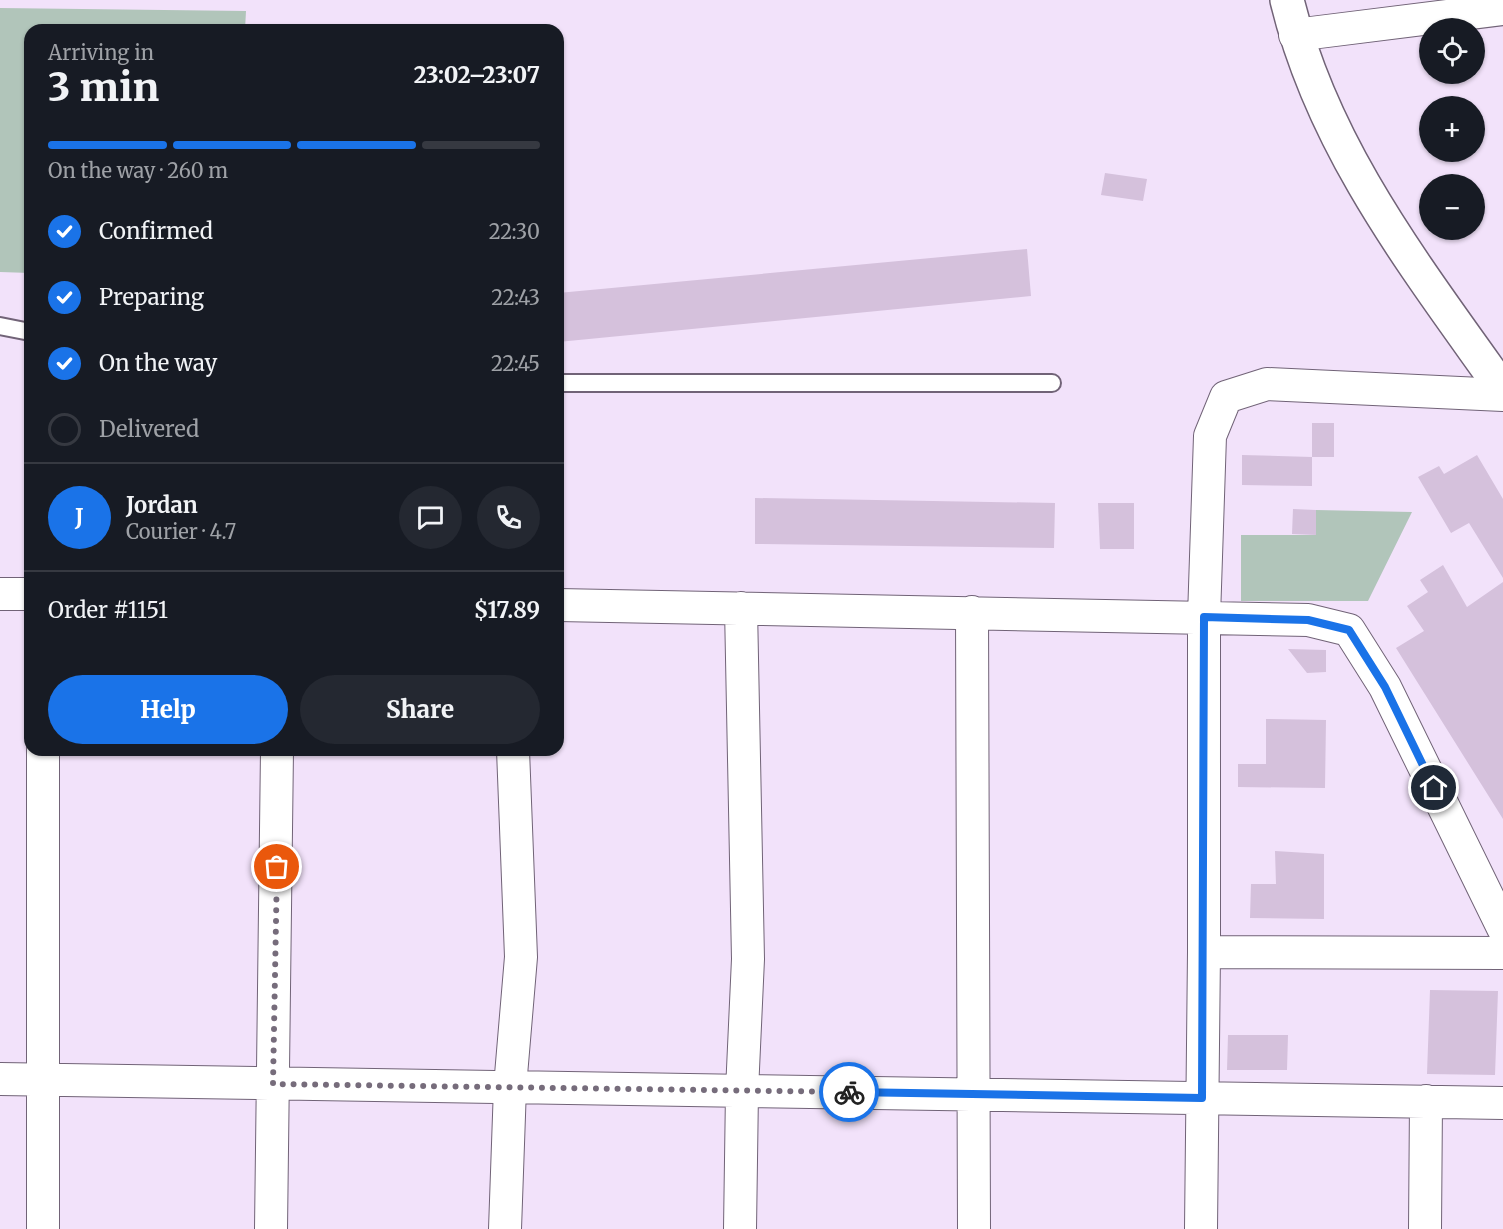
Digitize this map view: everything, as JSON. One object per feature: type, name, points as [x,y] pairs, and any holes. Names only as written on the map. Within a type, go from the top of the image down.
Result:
[{"type":"main road","points":[[1287,0],[1295,35],[1312,86],[1350,164],[1398,242],[1503,390]]},
{"type":"street","points":[[1295,35],[1503,9]]},
{"type":"street","points":[[1201,1229],[1204,617],[1210,435],[1226,397],[1267,384],[1503,395]]},
{"type":"street","points":[[0,594],[24,594]]},
{"type":"street","points":[[564,605],[1308,620],[1349,630],[1385,687],[1503,928]]},
{"type":"street","points":[[741,608],[748,958],[742,1091],[741,1229]]},
{"type":"street","points":[[972,612],[974,1229]]},
{"type":"street","points":[[43,756],[43,1229]]},
{"type":"street","points":[[271,1229],[277,756]]},
{"type":"street","points":[[505,1229],[510,1087],[521,957],[513,756]]},
{"type":"street","points":[[1204,952],[1503,953]]},
{"type":"street","points":[[0,1080],[1503,1103]]},
{"type":"street","points":[[1425,1229],[1426,1101]]},
{"type":"lane","points":[[0,326],[24,331]]},
{"type":"lane","points":[[564,383],[1052,383]]},
{"type":"green space","points":[[0,8],[246,11],[245,24],[24,24],[24,273],[0,272]]},
{"type":"green space","points":[[1316,510],[1412,512],[1368,601],[1241,601],[1241,535],[1316,535]]},
{"type":"building","points":[[1105,173],[1147,179],[1143,201],[1101,195]]},
{"type":"building","points":[[1027,249],[1031,296],[564,341],[564,292]]},
{"type":"building","points":[[1312,423],[1334,423],[1334,457],[1312,457]]},
{"type":"building","points":[[1242,455],[1312,457],[1312,486],[1242,485]]},
{"type":"building","points":[[1477,455],[1503,499],[1503,578],[1469,523],[1451,533],[1418,477],[1439,466],[1444,474]]},
{"type":"building","points":[[755,498],[1055,503],[1054,548],[755,544]]},
{"type":"building","points":[[1098,503],[1134,503],[1134,549],[1100,549]]},
{"type":"building","points":[[1293,509],[1316,510],[1316,535],[1292,534]]},
{"type":"building","points":[[1443,565],[1467,607],[1503,582],[1503,819],[1396,648],[1424,631],[1407,606],[1428,592],[1420,580]]},
{"type":"building","points":[[1288,649],[1326,650],[1326,672],[1307,673]]},
{"type":"building","points":[[1266,719],[1326,720],[1325,788],[1238,787],[1238,764],[1266,764]]},
{"type":"building","points":[[1275,851],[1324,854],[1324,919],[1250,918],[1251,884],[1276,884]]},
{"type":"building","points":[[1430,990],[1498,991],[1495,1075],[1427,1074]]},
{"type":"building","points":[[1228,1035],[1288,1035],[1287,1070],[1227,1070]]},
{"type":"way so far","points":[[277,867],[273,1084],[849,1092]]},
{"type":"route","points":[[849,1092],[1202,1098],[1204,617],[1308,620],[1349,630],[1385,687],[1434,788]]}]
